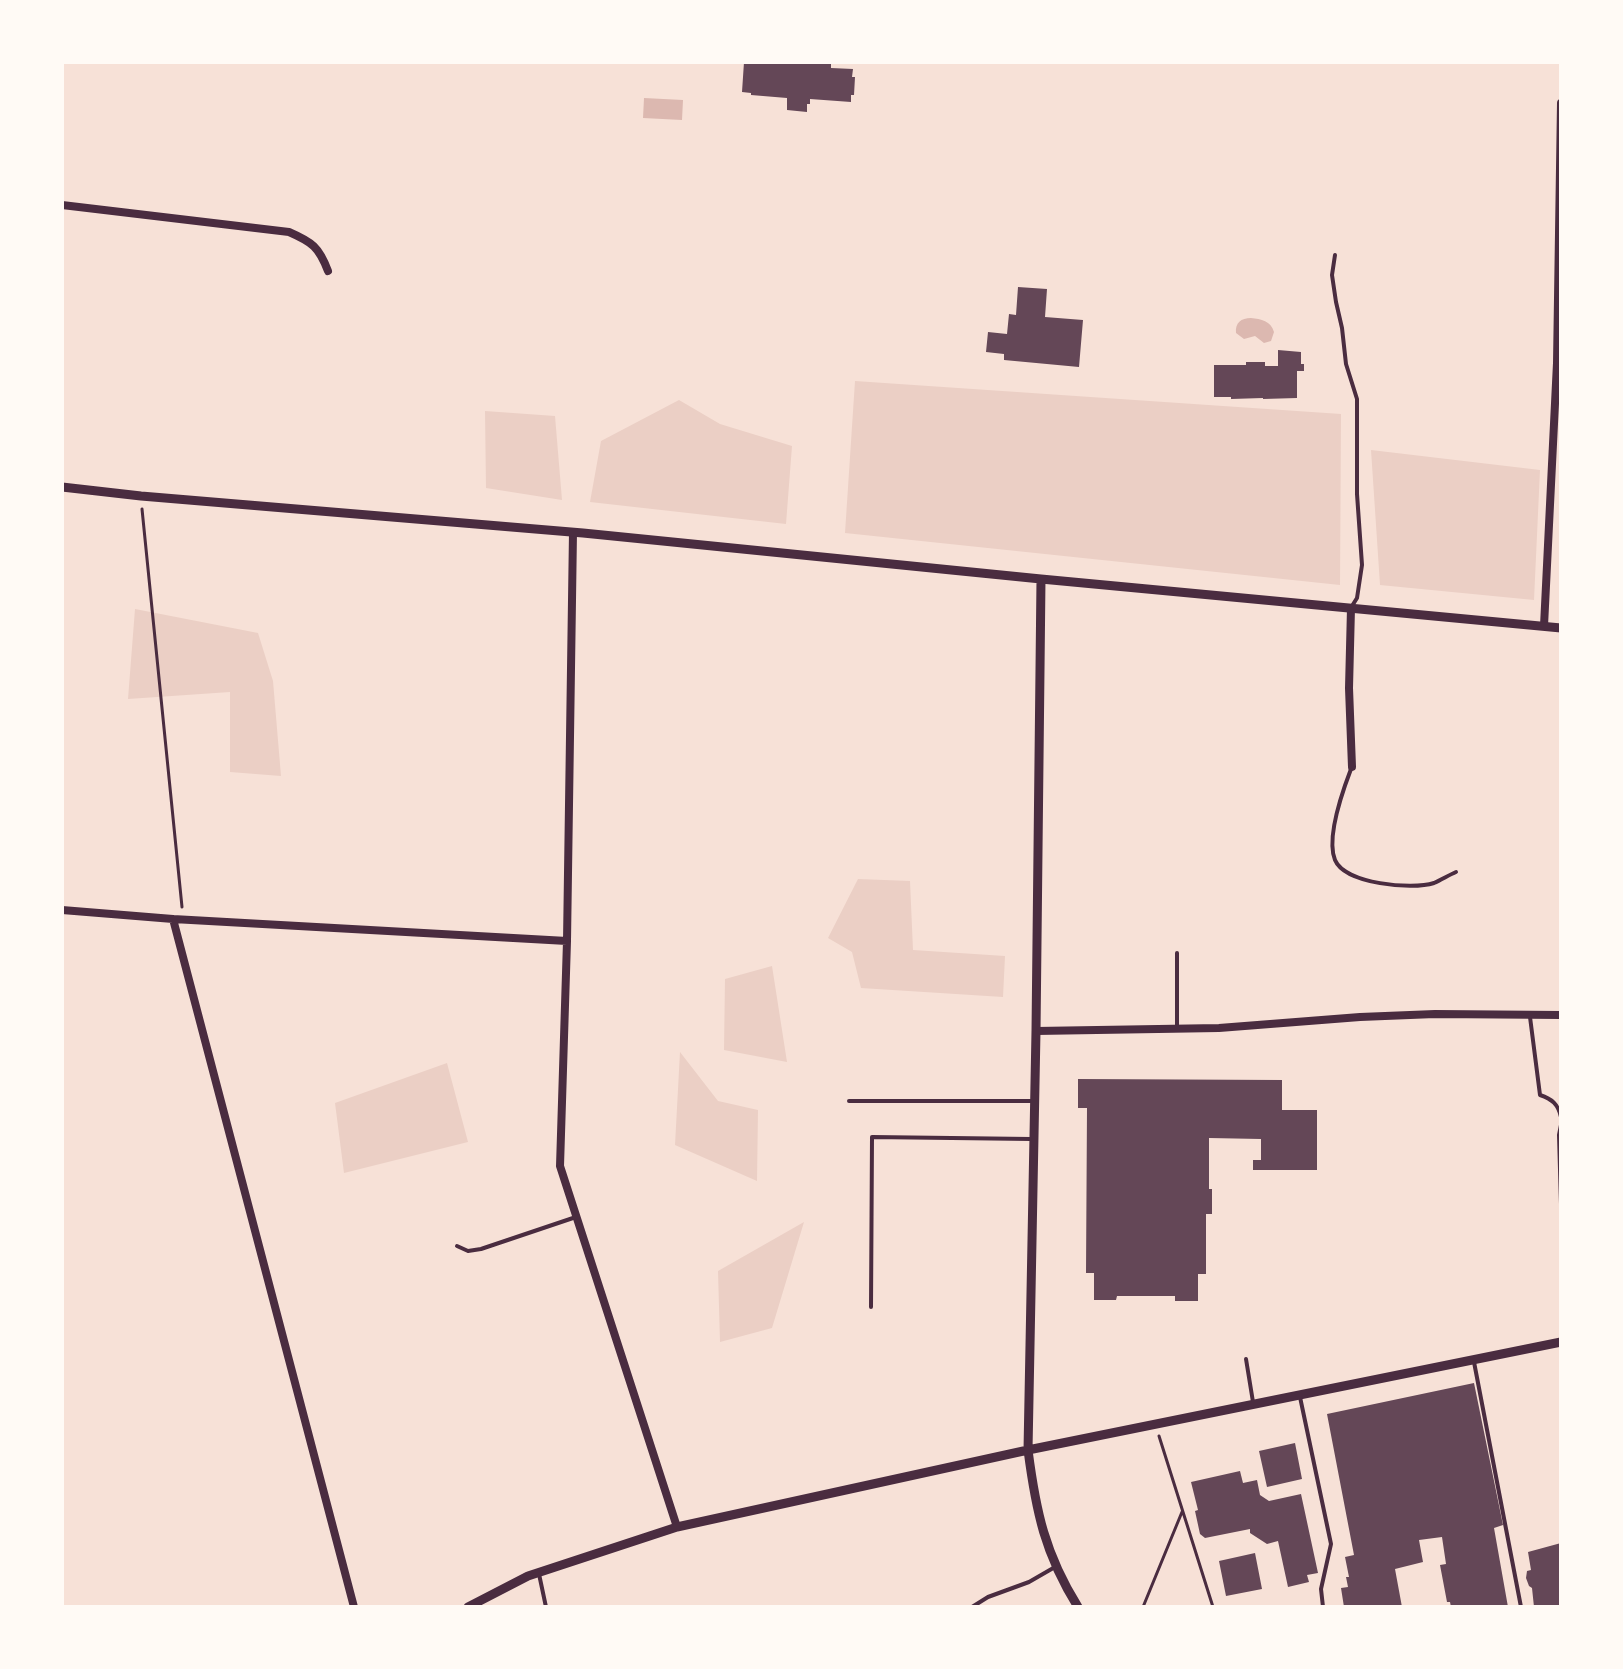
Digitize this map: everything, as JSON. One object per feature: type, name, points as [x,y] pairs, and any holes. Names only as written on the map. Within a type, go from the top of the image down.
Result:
[{"type":"street","points":[[1544,626],[1559,363],[1561,103]]},
{"type":"street","points":[[62,205],[289,232],[309,241],[322,256],[328,271]]},
{"type":"street","points":[[62,487],[573,532],[1561,628]]},
{"type":"street","points":[[573,532],[560,1166],[677,1527]]},
{"type":"street","points":[[1041,579],[1028,1450],[1034,1495],[1046,1544],[1078,1607]]},
{"type":"street","points":[[1351,608],[1349,688],[1352,767]]},
{"type":"street","points":[[62,910],[567,941]]},
{"type":"street","points":[[173,919],[354,1607]]},
{"type":"street","points":[[1036,1031],[1219,1028],[1435,1014],[1561,1015]]},
{"type":"street","points":[[468,1607],[528,1576],[677,1527],[1028,1450],[1561,1342]]},
{"type":"lane","points":[[1335,255],[1332,275],[1336,302],[1346,364],[1357,399],[1357,494],[1362,565],[1357,598],[1351,608]]},
{"type":"lane","points":[[1352,767],[1336,814],[1333,850],[1335,861],[1341,868],[1349,875],[1410,886],[1432,883],[1456,872]]},
{"type":"lane","points":[[1177,953],[1177,1029]]},
{"type":"lane","points":[[1530,1014],[1540,1095],[1558,1106],[1561,1117]]},
{"type":"lane","points":[[849,1101],[1034,1101]]},
{"type":"lane","points":[[1561,1125],[1561,1204]]},
{"type":"lane","points":[[871,1307],[872,1137],[1034,1139]]},
{"type":"lane","points":[[457,1246],[468,1251],[481,1249],[577,1217]]},
{"type":"lane","points":[[1246,1359],[1253,1404]]},
{"type":"lane","points":[[1473,1359],[1521,1607]]},
{"type":"lane","points":[[1299,1395],[1331,1544],[1321,1589],[1323,1607]]},
{"type":"lane","points":[[972,1607],[1055,1567]]},
{"type":"lane","points":[[539,1572],[546,1607]]},
{"type":"path","points":[[141,496],[184,919]]},
{"type":"path","points":[[1155,1424],[1213,1607]]},
{"type":"path","points":[[1143,1607],[1182,1512]]},
{"type":"shaded area","points":[[644,98],[683,100],[682,120],[643,118]]},
{"type":"shaded area","points":[[1251,318],[1271,325],[1274,332],[1271,341],[1264,343],[1255,336],[1244,339],[1236,333],[1239,322]]},
{"type":"shaded area","points":[[855,381],[1341,414],[1340,585],[845,533]]},
{"type":"shaded area","points":[[679,400],[720,424],[792,446],[786,524],[590,502],[601,441]]},
{"type":"shaded area","points":[[485,411],[555,416],[562,500],[486,488]]},
{"type":"shaded area","points":[[1371,450],[1540,470],[1534,600],[1380,585]]},
{"type":"shaded area","points":[[135,609],[258,633],[273,681],[281,776],[230,772],[230,692],[128,699]]},
{"type":"shaded area","points":[[858,879],[910,881],[913,950],[1005,956],[1003,997],[861,988],[852,952],[828,938]]},
{"type":"shaded area","points":[[772,966],[787,1062],[724,1050],[725,979]]},
{"type":"shaded area","points":[[680,1052],[718,1101],[758,1110],[757,1181],[675,1145]]},
{"type":"shaded area","points":[[447,1063],[468,1142],[344,1173],[335,1103]]},
{"type":"shaded area","points":[[804,1222],[772,1328],[720,1342],[718,1271]]},
{"type":"building","points":[[744,62],[831,63],[831,68],[853,69],[854,95],[851,95],[851,102],[810,99],[807,112],[787,110],[787,98],[742,92]]},
{"type":"building","points":[[1018,287],[1047,289],[1045,317],[1083,320],[1079,367],[1004,360],[1004,354],[986,352],[988,332],[1007,334],[1009,314],[1016,315]]},
{"type":"building","points":[[1278,350],[1301,352],[1304,371],[1297,371],[1297,398],[1214,397],[1214,365],[1265,362],[1265,366],[1278,366]]},
{"type":"building","points":[[1078,1079],[1282,1080],[1282,1110],[1317,1110],[1317,1170],[1253,1170],[1253,1160],[1261,1160],[1261,1139],[1209,1138],[1212,1214],[1206,1214],[1206,1274],[1198,1274],[1198,1301],[1175,1301],[1175,1296],[1117,1296],[1116,1300],[1094,1300],[1094,1273],[1086,1273],[1087,1108],[1078,1108]]},
{"type":"building","points":[[1474,1383],[1503,1525],[1494,1528],[1508,1607],[1451,1607],[1447,1602],[1440,1565],[1446,1564],[1442,1537],[1419,1540],[1423,1562],[1395,1569],[1402,1607],[1344,1607],[1341,1588],[1348,1587],[1346,1577],[1349,1577],[1345,1557],[1354,1555],[1327,1414]]},
{"type":"building","points":[[1295,1443],[1302,1479],[1267,1487],[1259,1451]]},
{"type":"building","points":[[1240,1471],[1243,1483],[1257,1480],[1260,1495],[1269,1501],[1301,1494],[1318,1573],[1307,1575],[1309,1582],[1288,1587],[1278,1541],[1267,1544],[1250,1533],[1250,1529],[1205,1538],[1200,1534],[1191,1482]]},
{"type":"building","points":[[1561,1543],[1561,1607],[1534,1607],[1532,1588],[1526,1578],[1527,1571],[1531,1570],[1528,1552]]},
{"type":"building","points":[[1255,1553],[1262,1589],[1226,1596],[1219,1561]]}]
